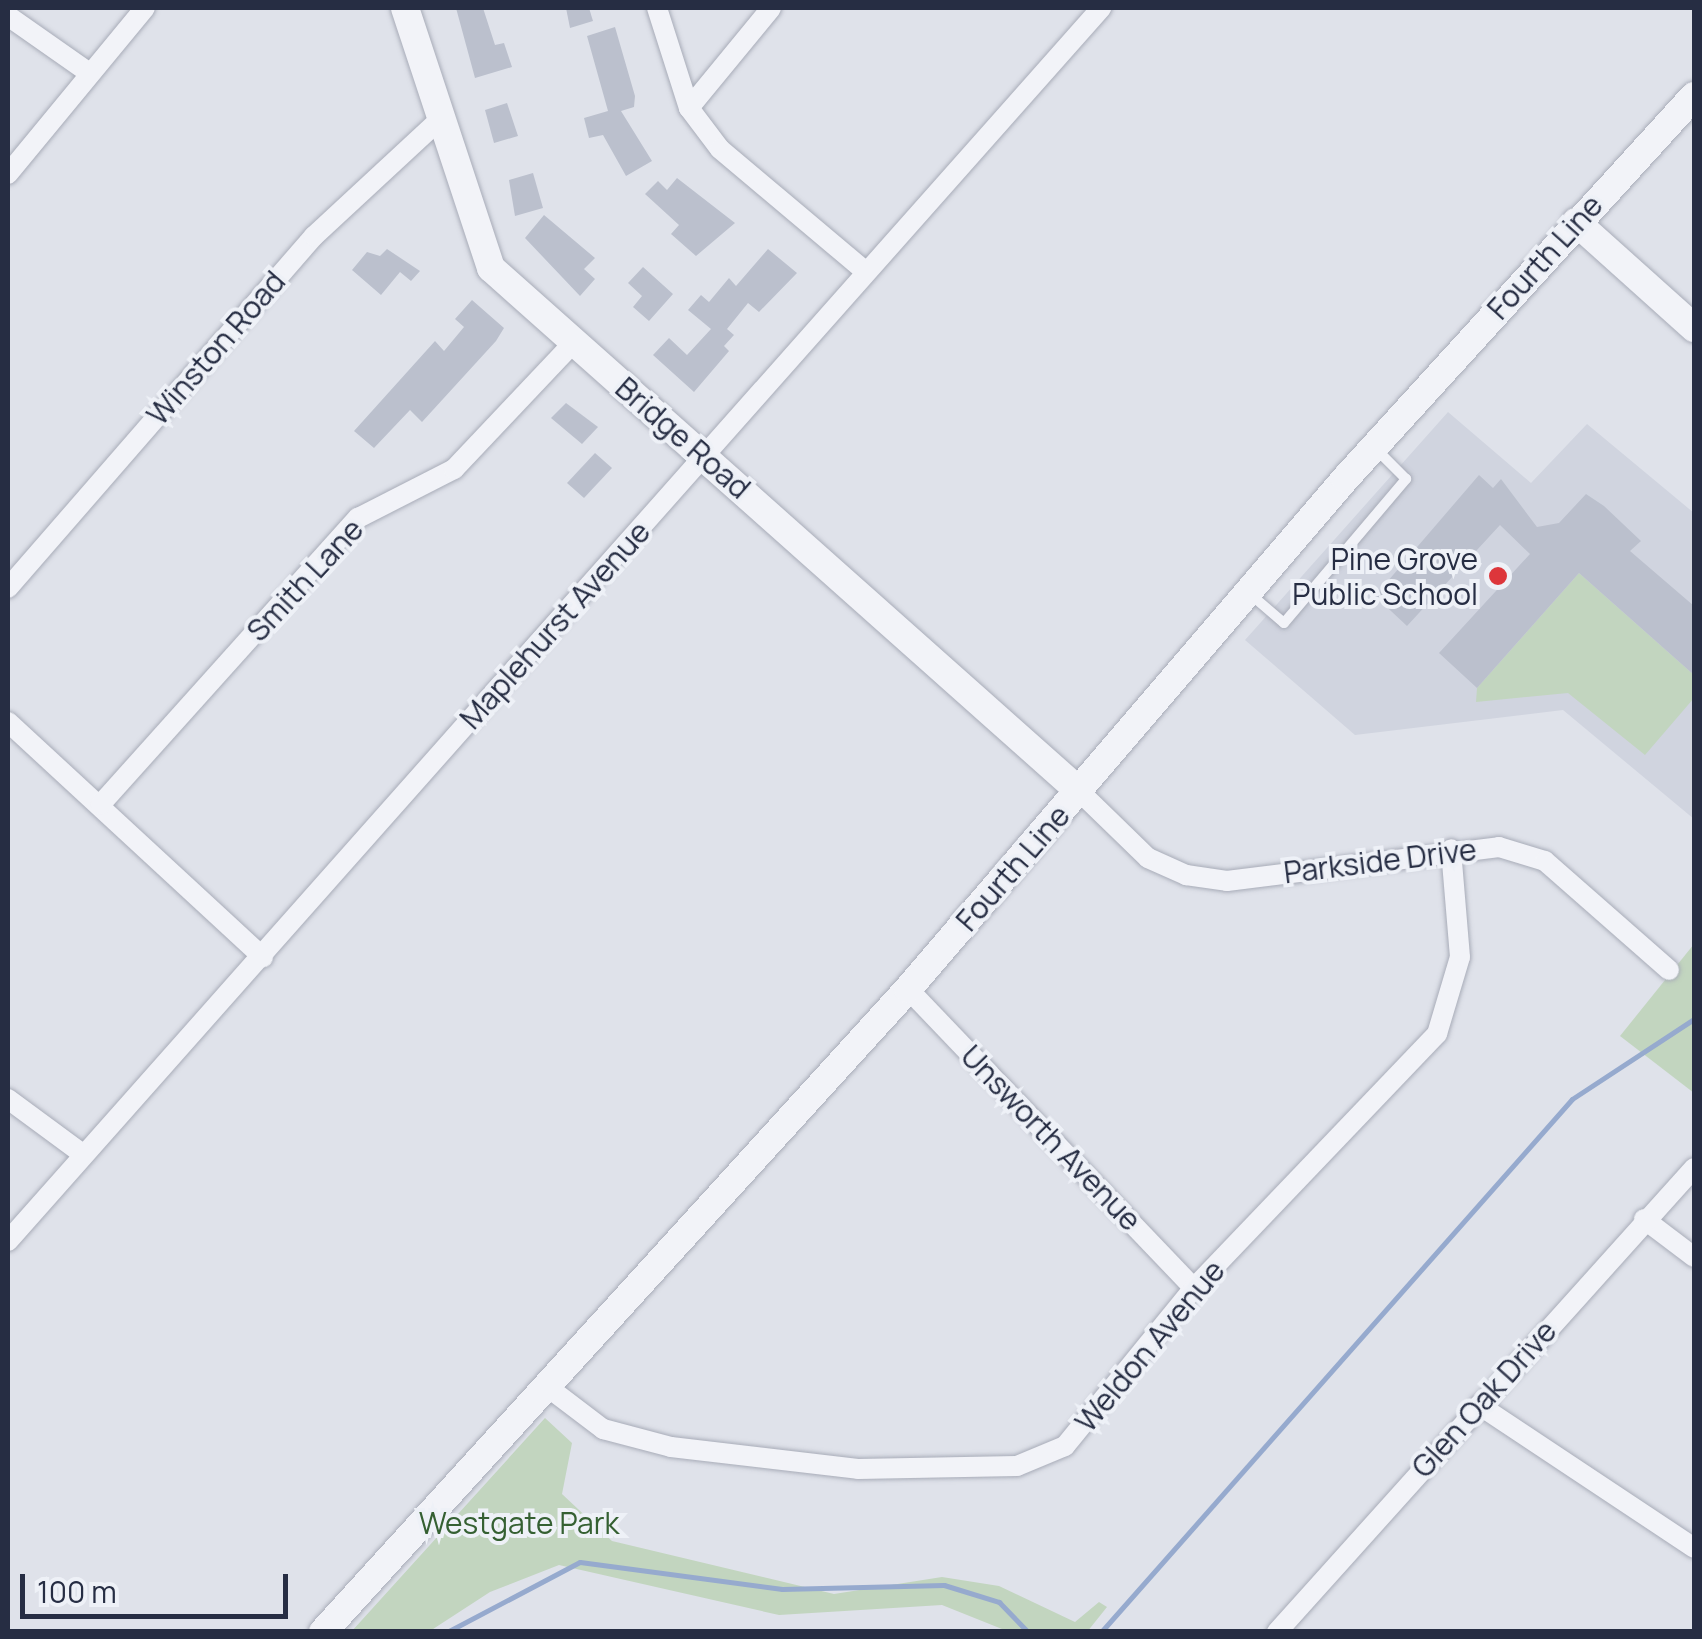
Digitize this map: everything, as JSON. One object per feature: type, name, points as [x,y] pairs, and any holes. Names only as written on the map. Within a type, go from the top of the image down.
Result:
[{"type":"street","points":[[8,174],[88,72],[146,8]]},
{"type":"street","name":"Bridge Road","points":[[405,8],[438,121],[491,268],[1080,792]]},
{"type":"street","points":[[656,8],[689,108],[720,149],[866,271]]},
{"type":"street","points":[[689,108],[771,8]]},
{"type":"street","name":"Maplehurst Avenue","points":[[8,1241],[1101,8]]},
{"type":"street","points":[[8,16],[88,72]]},
{"type":"street","name":"Fourth Line","points":[[323,1632],[908,989],[1374,447],[1694,96]]},
{"type":"street","name":"Winston Road","points":[[8,588],[314,236],[438,121]]},
{"type":"street","points":[[1576,222],[1694,328]]},
{"type":"street","name":"Smith Lane","points":[[101,804],[358,518],[454,468],[574,342]]},
{"type":"street","points":[[8,722],[263,957]]},
{"type":"street","name":"Parkside Drive","points":[[1080,792],[1148,858],[1186,876],[1227,881],[1451,849],[1499,847],[1545,862],[1669,970]]},
{"type":"street","name":"Weldon Avenue","points":[[545,1385],[602,1428],[671,1447],[858,1470],[1018,1466],[1065,1446],[1194,1288],[1437,1034],[1460,957],[1451,849]]},
{"type":"street","name":"Unsworth Avenue","points":[[908,989],[1194,1288]]},
{"type":"street","points":[[8,1099],[84,1155]]},
{"type":"street","name":"Glen Oak Drive","points":[[1281,1630],[1644,1219],[1694,1168]]},
{"type":"street","points":[[1644,1219],[1694,1257]]},
{"type":"street","points":[[1479,1406],[1694,1548]]},
{"type":"lane","points":[[1248,593],[1284,623],[1406,478],[1374,447]]},
{"type":"shaded area","name":"Pine Grove Public School","points":[[1448,412],[1531,483],[1587,424],[1694,513],[1694,819],[1563,710],[1355,735],[1245,640]]},
{"type":"green space","points":[[1579,573],[1694,675],[1694,698],[1645,755],[1568,693],[1476,702],[1477,688]]},
{"type":"green space","points":[[1694,944],[1694,1093],[1620,1036]]},
{"type":"green space","name":"Westgate Park","points":[[545,1418],[572,1443],[562,1494],[612,1541],[834,1594],[942,1577],[999,1586],[1075,1622],[1099,1602],[1107,1607],[1087,1632],[1007,1631],[942,1605],[779,1615],[559,1565],[490,1592],[430,1631],[352,1631]]},
{"type":"building","points":[[456,8],[483,8],[495,45],[504,43],[512,67],[475,78]]},
{"type":"building","points":[[566,8],[589,8],[593,21],[570,28]]},
{"type":"building","points":[[615,27],[635,96],[634,107],[621,111],[652,161],[626,176],[603,135],[589,138],[584,118],[608,111],[587,36]]},
{"type":"building","points":[[507,103],[518,136],[494,143],[485,110]]},
{"type":"building","points":[[533,173],[543,208],[515,216],[509,180]]},
{"type":"building","points":[[677,178],[735,223],[696,256],[671,234],[679,225],[645,194],[658,181],[667,190]]},
{"type":"building","points":[[544,215],[595,258],[584,269],[595,279],[580,296],[525,238]]},
{"type":"building","points":[[387,249],[420,271],[411,281],[400,272],[381,295],[352,270],[367,252],[380,256]]},
{"type":"building","points":[[768,249],[797,273],[759,312],[748,303],[727,329],[734,335],[724,346],[729,351],[694,392],[653,355],[669,338],[687,355],[711,329],[688,310],[701,295],[709,302],[729,278],[736,286]]},
{"type":"building","points":[[643,267],[673,294],[649,321],[633,307],[642,296],[628,283]]},
{"type":"building","points":[[472,300],[504,328],[496,341],[422,422],[410,410],[374,448],[354,431],[435,341],[444,351],[464,327],[455,319]]},
{"type":"building","points":[[566,403],[598,427],[582,444],[551,418]]},
{"type":"building","points":[[595,453],[612,468],[584,498],[567,483]]},
{"type":"building","name":"Pine Grove Public School","points":[[1479,475],[1493,488],[1501,479],[1537,527],[1559,523],[1586,494],[1604,506],[1641,541],[1630,551],[1694,606],[1694,675],[1579,573],[1477,688],[1439,653],[1530,554],[1500,525],[1407,626],[1375,596]]},
{"type":"waterway","points":[[1101,1632],[1572,1099],[1694,1019]]},
{"type":"waterway","points":[[447,1632],[580,1562],[782,1589],[944,1585],[999,1602],[1028,1632]]},
{"type":"place","name":"Pine Grove Public School","points":[[1498,576]]}]
